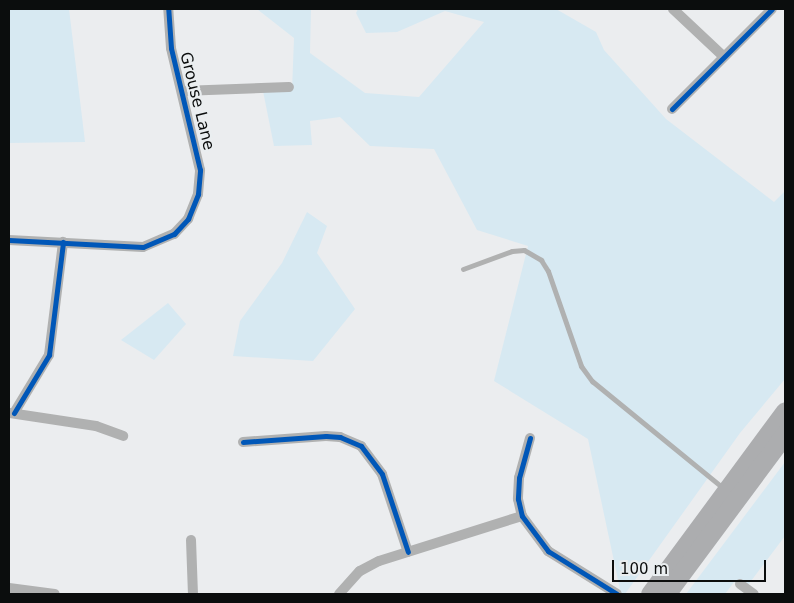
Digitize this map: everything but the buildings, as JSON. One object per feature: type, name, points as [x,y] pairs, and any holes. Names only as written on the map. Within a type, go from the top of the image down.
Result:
[{"type":"highway","points":[[650,594],[785,410]]},
{"type":"highway","points":[[666,594],[785,434]]},
{"type":"street","name":"Grouse Lane","points":[[9,240],[143,246],[162,241],[184,224],[194,207],[200,170],[171,48],[168,9]]},
{"type":"street","points":[[673,9],[723,56]]},
{"type":"street","points":[[672,109],[772,9]]},
{"type":"street","points":[[182,91],[289,87]]},
{"type":"street","points":[[63,242],[49,355],[12,413],[96,426],[123,436]]},
{"type":"street","points":[[243,442],[326,436],[340,437],[362,446],[382,474],[408,552]]},
{"type":"street","points":[[530,438],[519,478],[518,499],[522,516],[548,551],[617,594]]},
{"type":"street","points":[[339,594],[360,571],[408,552],[522,516]]},
{"type":"street","points":[[191,540],[193,594]]},
{"type":"street","points":[[740,584],[754,594]]},
{"type":"street","points":[[9,588],[55,594]]},
{"type":"lane","points":[[463,269],[512,251],[524,250],[541,260],[548,271],[581,366],[592,381],[725,490]]},
{"type":"shaded area","points":[[9,9],[69,9],[85,142],[9,143]]},
{"type":"shaded area","points":[[257,9],[311,9],[310,53],[365,93],[419,97],[484,22],[445,11],[397,32],[366,33],[356,13],[358,9],[556,9],[596,32],[604,50],[666,119],[774,202],[785,191],[785,379],[740,433],[625,594],[621,594],[588,439],[494,381],[528,246],[477,230],[434,149],[370,146],[340,117],[310,121],[312,145],[274,146],[263,91],[292,91],[294,38]]},
{"type":"shaded area","points":[[307,212],[327,226],[317,253],[355,309],[313,361],[233,356],[240,321],[282,263]]},
{"type":"shaded area","points":[[168,303],[186,324],[154,360],[121,340]]},
{"type":"shaded area","points":[[785,462],[785,536],[745,589],[734,582],[725,594],[686,594]]},
{"type":"cycle path","points":[[9,240],[143,247],[174,234],[188,219],[198,194],[200,170],[171,48],[168,9]]},
{"type":"cycle path","points":[[672,109],[772,9]]},
{"type":"cycle path","points":[[14,413],[49,355],[63,242]]},
{"type":"cycle path","points":[[243,442],[326,436],[340,437],[361,446],[382,474],[408,552]]},
{"type":"cycle path","points":[[530,438],[519,478],[518,499],[522,516],[548,551],[617,594]]}]
